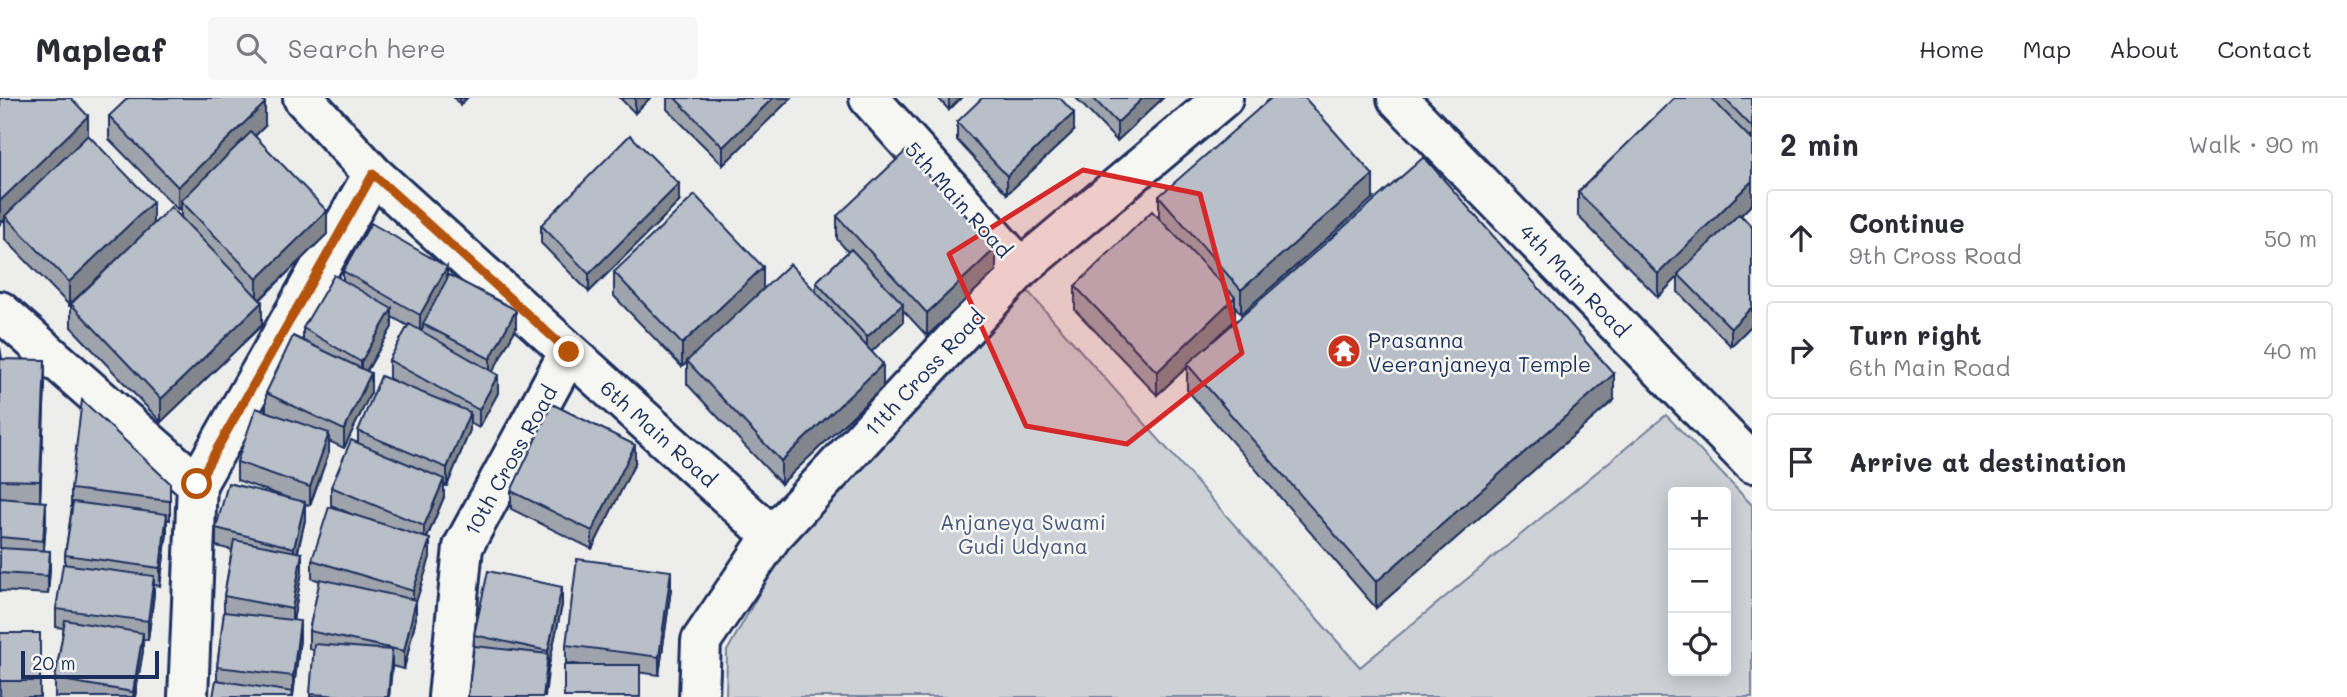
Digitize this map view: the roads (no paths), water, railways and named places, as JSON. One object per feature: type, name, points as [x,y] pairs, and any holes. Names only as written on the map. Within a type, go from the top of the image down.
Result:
[{"type":"street","name":"6th Main Road","points":[[303,98],[373,174],[772,536]]},
{"type":"street","name":"5th Main Road","points":[[869,98],[1021,268]]},
{"type":"street","name":"11th Cross Road","points":[[699,697],[701,641],[772,536],[1021,268],[1223,98]]},
{"type":"street","name":"4th Main Road","points":[[1397,98],[1752,463]]},
{"type":"street","points":[[188,697],[197,484],[373,174]]},
{"type":"street","points":[[0,312],[197,484]]},
{"type":"street","name":"10th Cross Road","points":[[448,697],[463,547],[569,352]]},
{"type":"place","name":"Prasanna Veeranjaneya Temple","points":[[1344,351]]},
{"type":"park label","name":"Anjaneya Swami Gudi Udyana","points":[[1023,533]]}]
